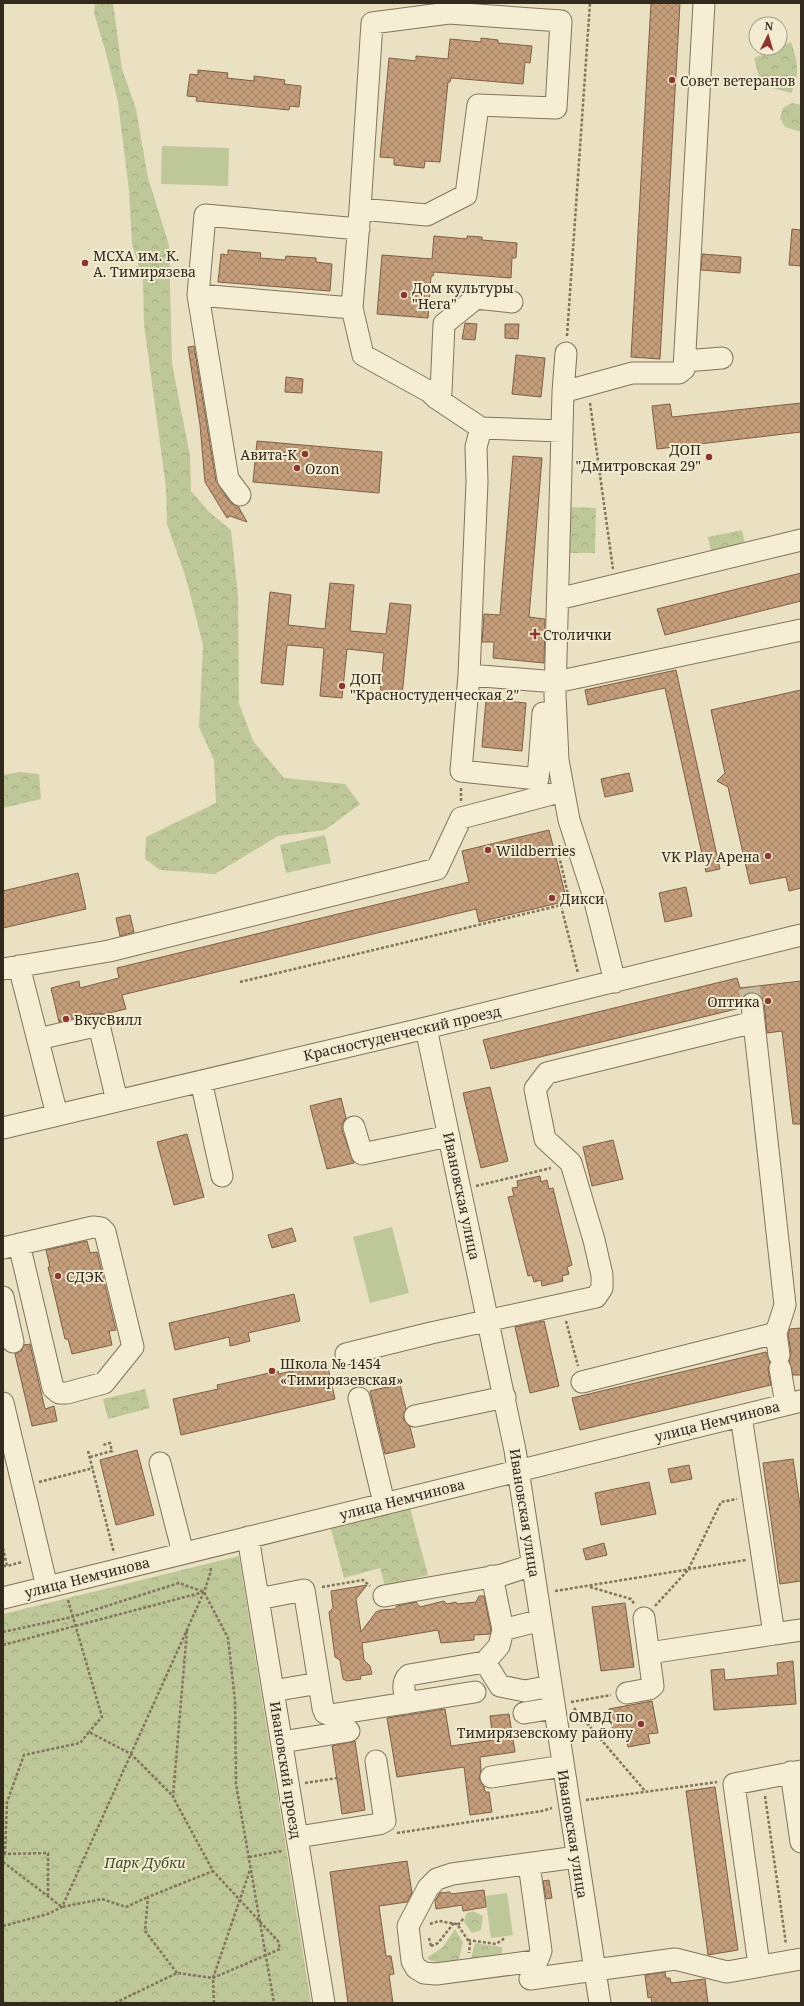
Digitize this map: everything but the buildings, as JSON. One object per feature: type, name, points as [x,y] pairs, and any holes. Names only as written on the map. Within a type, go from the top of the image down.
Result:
[{"type":"street","points":[[563,392],[632,373],[679,373],[684,369],[704,3]]},
{"type":"street","points":[[240,495],[228,479],[198,295],[205,215],[360,219],[427,215],[466,195],[478,105],[556,108],[561,21],[449,13],[372,23],[360,219],[352,308],[363,356],[430,392],[436,398],[481,428],[562,431]]},
{"type":"street","points":[[198,295],[352,308]]},
{"type":"street","points":[[436,398],[441,392],[444,324],[476,298],[512,302]]},
{"type":"street","points":[[481,428],[476,447],[477,482],[467,598],[469,675],[461,771],[538,779],[551,682],[558,599],[563,392],[566,353]]},
{"type":"street","points":[[685,361],[722,358]]},
{"type":"street","points":[[558,599],[801,540]]},
{"type":"street","points":[[469,675],[551,682],[801,630]]},
{"type":"street","points":[[551,682],[556,742],[569,820],[593,894],[614,982]]},
{"type":"street","points":[[57,1115],[38,1039],[11,968],[109,951],[437,869],[461,818],[563,791]]},
{"type":"street","name":"Красностуденческий проезд","points":[[3,1128],[426,1028],[801,935]]},
{"type":"street","points":[[346,1354],[596,1297],[602,1288],[602,1275],[594,1240],[571,1163],[545,1139],[535,1089],[547,1073],[753,1013],[785,1305],[776,1332],[780,1362],[793,1403]]},
{"type":"street","points":[[38,1039],[99,1025],[117,1101]]},
{"type":"street","name":"Ивановская улица","points":[[426,1028],[460,1190],[490,1321],[505,1397],[533,1565],[600,2003]]},
{"type":"street","points":[[201,1081],[222,1176]]},
{"type":"street","points":[[354,1127],[362,1154],[449,1136]]},
{"type":"street","points":[[93,1227],[100,1228],[105,1232],[133,1347],[104,1383],[67,1393],[59,1393],[53,1388],[35,1310],[11,1246],[93,1227]]},
{"type":"street","points":[[13,1342],[4,1310],[35,1310]]},
{"type":"street","points":[[582,1382],[776,1332]]},
{"type":"street","points":[[415,1416],[505,1397]]},
{"type":"street","points":[[359,1398],[384,1503]]},
{"type":"street","points":[[3,1403],[40,1558],[55,1585]]},
{"type":"street","name":"улица Немчинова","points":[[3,1598],[793,1403]]},
{"type":"street","points":[[741,1416],[774,1634]]},
{"type":"street","points":[[160,1463],[183,1553]]},
{"type":"street","name":"Ивановский проезд","points":[[248,1537],[324,2003]]},
{"type":"street","points":[[384,1596],[492,1576],[533,1565]]},
{"type":"street","points":[[407,1703],[403,1683],[404,1679],[409,1675],[486,1662],[499,1646],[503,1630],[492,1576]]},
{"type":"street","points":[[258,1599],[304,1590],[325,1713],[330,1715],[475,1692]]},
{"type":"street","points":[[627,1693],[649,1689],[653,1686],[644,1618]]},
{"type":"street","points":[[503,1630],[541,1620]]},
{"type":"street","points":[[649,1653],[801,1630]]},
{"type":"street","points":[[486,1662],[500,1686],[525,1691],[551,1686]]},
{"type":"street","points":[[273,1691],[319,1683]]},
{"type":"street","points":[[524,1713],[554,1708]]},
{"type":"street","points":[[282,1742],[350,1731]]},
{"type":"street","points":[[298,1843],[379,1824],[385,1821],[376,1761]]},
{"type":"street","points":[[492,1777],[563,1766]]},
{"type":"street","points":[[759,1965],[734,1784],[796,1771],[801,1842]]},
{"type":"street","points":[[529,1864],[541,1951],[538,1959],[535,1961],[436,1974],[424,1973],[416,1968],[412,1961],[408,1926],[411,1917],[432,1883],[442,1877],[452,1874],[577,1857]]},
{"type":"street","points":[[530,1979],[674,1960],[727,1972],[759,1965],[795,1960]]},
{"type":"path","points":[[566,353],[590,3]]},
{"type":"path","points":[[587,385],[616,585]]},
{"type":"path","points":[[461,771],[461,818]]},
{"type":"path","points":[[240,982],[570,903],[556,840]]},
{"type":"path","points":[[561,906],[579,978]]},
{"type":"path","points":[[460,1190],[571,1163]]},
{"type":"path","points":[[561,1305],[582,1382]]},
{"type":"path","points":[[90,1457],[112,1451],[110,1443],[103,1445]]},
{"type":"path","points":[[88,1450],[115,1556]]},
{"type":"path","points":[[23,1486],[93,1468]]},
{"type":"path","points":[[590,1587],[631,1598],[644,1618],[688,1570],[721,1502],[754,1497]]},
{"type":"path","points":[[3,1548],[7,1566]]},
{"type":"path","points":[[3,1566],[40,1558]]},
{"type":"path","points":[[552,1592],[763,1558]]},
{"type":"path","points":[[62,1907],[204,1592],[211,1571],[210,1562]]},
{"type":"path","points":[[304,1590],[362,1580],[366,1582],[376,1594],[384,1596]]},
{"type":"path","points":[[3,1632],[72,1617],[179,1583],[204,1592],[228,1638],[235,1701],[236,1784],[274,2003]]},
{"type":"path","points":[[48,1896],[48,1854],[4,1854],[7,1802],[24,1755],[80,1743],[102,1717],[76,1627],[55,1585]]},
{"type":"path","points":[[3,1646],[204,1592]]},
{"type":"path","points":[[173,1797],[187,1630]]},
{"type":"path","points":[[627,1693],[568,1702],[645,1791]]},
{"type":"path","points":[[89,1732],[131,1754],[173,1797],[213,1870],[240,1902],[278,1941],[280,1946],[278,1951],[213,1978],[177,1973],[115,2003]]},
{"type":"path","points":[[289,1785],[337,1778]]},
{"type":"path","points":[[762,1778],[795,1960]]},
{"type":"path","points":[[584,1800],[717,1782],[734,1784]]},
{"type":"path","points":[[393,1834],[542,1812],[555,1807]]},
{"type":"path","points":[[249,1857],[298,1843]]},
{"type":"path","points":[[3,1862],[62,1907]]},
{"type":"path","points":[[214,2003],[213,1978],[251,1869]]},
{"type":"path","points":[[3,1926],[48,1914],[62,1907],[102,1898],[126,1907],[213,1870]]},
{"type":"path","points":[[148,1897],[145,1930],[177,1973]]},
{"type":"path","points":[[458,1925],[464,1918]]},
{"type":"path","points":[[428,1928],[434,1922],[439,1921],[458,1925],[468,1940],[470,1948],[465,1970]]},
{"type":"path","points":[[416,1968],[431,1946],[438,1943],[454,1923]]},
{"type":"path","points":[[428,1934],[431,1946]]},
{"type":"path","points":[[468,1940],[496,1944],[505,1938]]},
{"type":"green space","points":[[95,3],[113,3],[122,69],[136,109],[148,178],[169,245],[172,364],[190,456],[191,491],[208,511],[231,530],[238,596],[239,703],[253,741],[284,778],[345,784],[360,804],[325,830],[278,836],[215,874],[160,870],[145,859],[146,837],[216,803],[214,760],[199,727],[203,645],[186,578],[167,524],[166,488],[144,324],[143,281],[132,244],[129,190],[118,102],[94,13]]},
{"type":"green space","points":[[791,42],[797,68],[796,80],[791,93],[761,85],[754,58],[759,56],[788,56],[788,43]]},
{"type":"green space","points":[[792,103],[801,105],[801,132],[785,127],[780,118],[783,108]]},
{"type":"green space","points":[[162,146],[229,148],[228,186],[161,184]]},
{"type":"green space","points":[[569,507],[596,508],[595,553],[568,553]]},
{"type":"green space","points":[[742,530],[746,549],[712,556],[708,537]]},
{"type":"green space","points":[[19,772],[39,774],[41,799],[3,808],[3,775]]},
{"type":"green space","points":[[325,835],[331,863],[286,873],[280,845]]},
{"type":"green space","points":[[392,1227],[409,1293],[370,1303],[353,1237]]},
{"type":"green space","points":[[145,1389],[150,1408],[108,1419],[103,1399]]},
{"type":"green space","points":[[410,1508],[428,1575],[385,1586],[380,1568],[344,1578],[331,1529]]},
{"type":"green space","name":"Парк Дубки","points":[[239,1556],[311,2003],[3,2003],[3,1614]]},
{"type":"green space","points":[[507,1893],[513,1935],[491,1938],[485,1896]]},
{"type":"green space","points":[[473,1911],[483,1916],[481,1930],[472,1933],[464,1922],[466,1914]]},
{"type":"green space","points":[[455,1929],[463,1942],[459,1959],[444,1963],[431,1961],[428,1959],[428,1957],[443,1947]]},
{"type":"green space","points":[[475,1943],[502,1947],[502,1954],[471,1958]]},
{"type":"tunnel","points":[[749,988],[752,1004]]},
{"type":"place","name":"Совет ветеранов","points":[[672,80]]},
{"type":"place","name":"МСХА им. К. А. Тимирязева","points":[[85,263]]},
{"type":"place","name":"Дом культуры \"Нега\"","points":[[404,295]]},
{"type":"place","name":"Авита-К","points":[[305,454]]},
{"type":"place","name":"ДОП \"Дмитровская 29\"","points":[[709,457]]},
{"type":"place","name":"Ozon","points":[[297,468]]},
{"type":"place","name":"Столички","points":[[535,634]]},
{"type":"place","name":"ДОП \"Красностуденческая 2\"","points":[[342,686]]},
{"type":"place","name":"Wildberries","points":[[488,850]]},
{"type":"place","name":"VK Play Арена","points":[[768,856]]},
{"type":"place","name":"Дикси","points":[[552,898]]},
{"type":"place","name":"Оптика","points":[[768,1001]]},
{"type":"place","name":"ВкусВилл","points":[[66,1019]]},
{"type":"place","name":"СДЭК","points":[[58,1276]]},
{"type":"place","name":"Школа № 1454 «Тимирязевская»","points":[[272,1371]]},
{"type":"place","name":"ОМВД по Тимирязевскому району","points":[[641,1724]]}]
